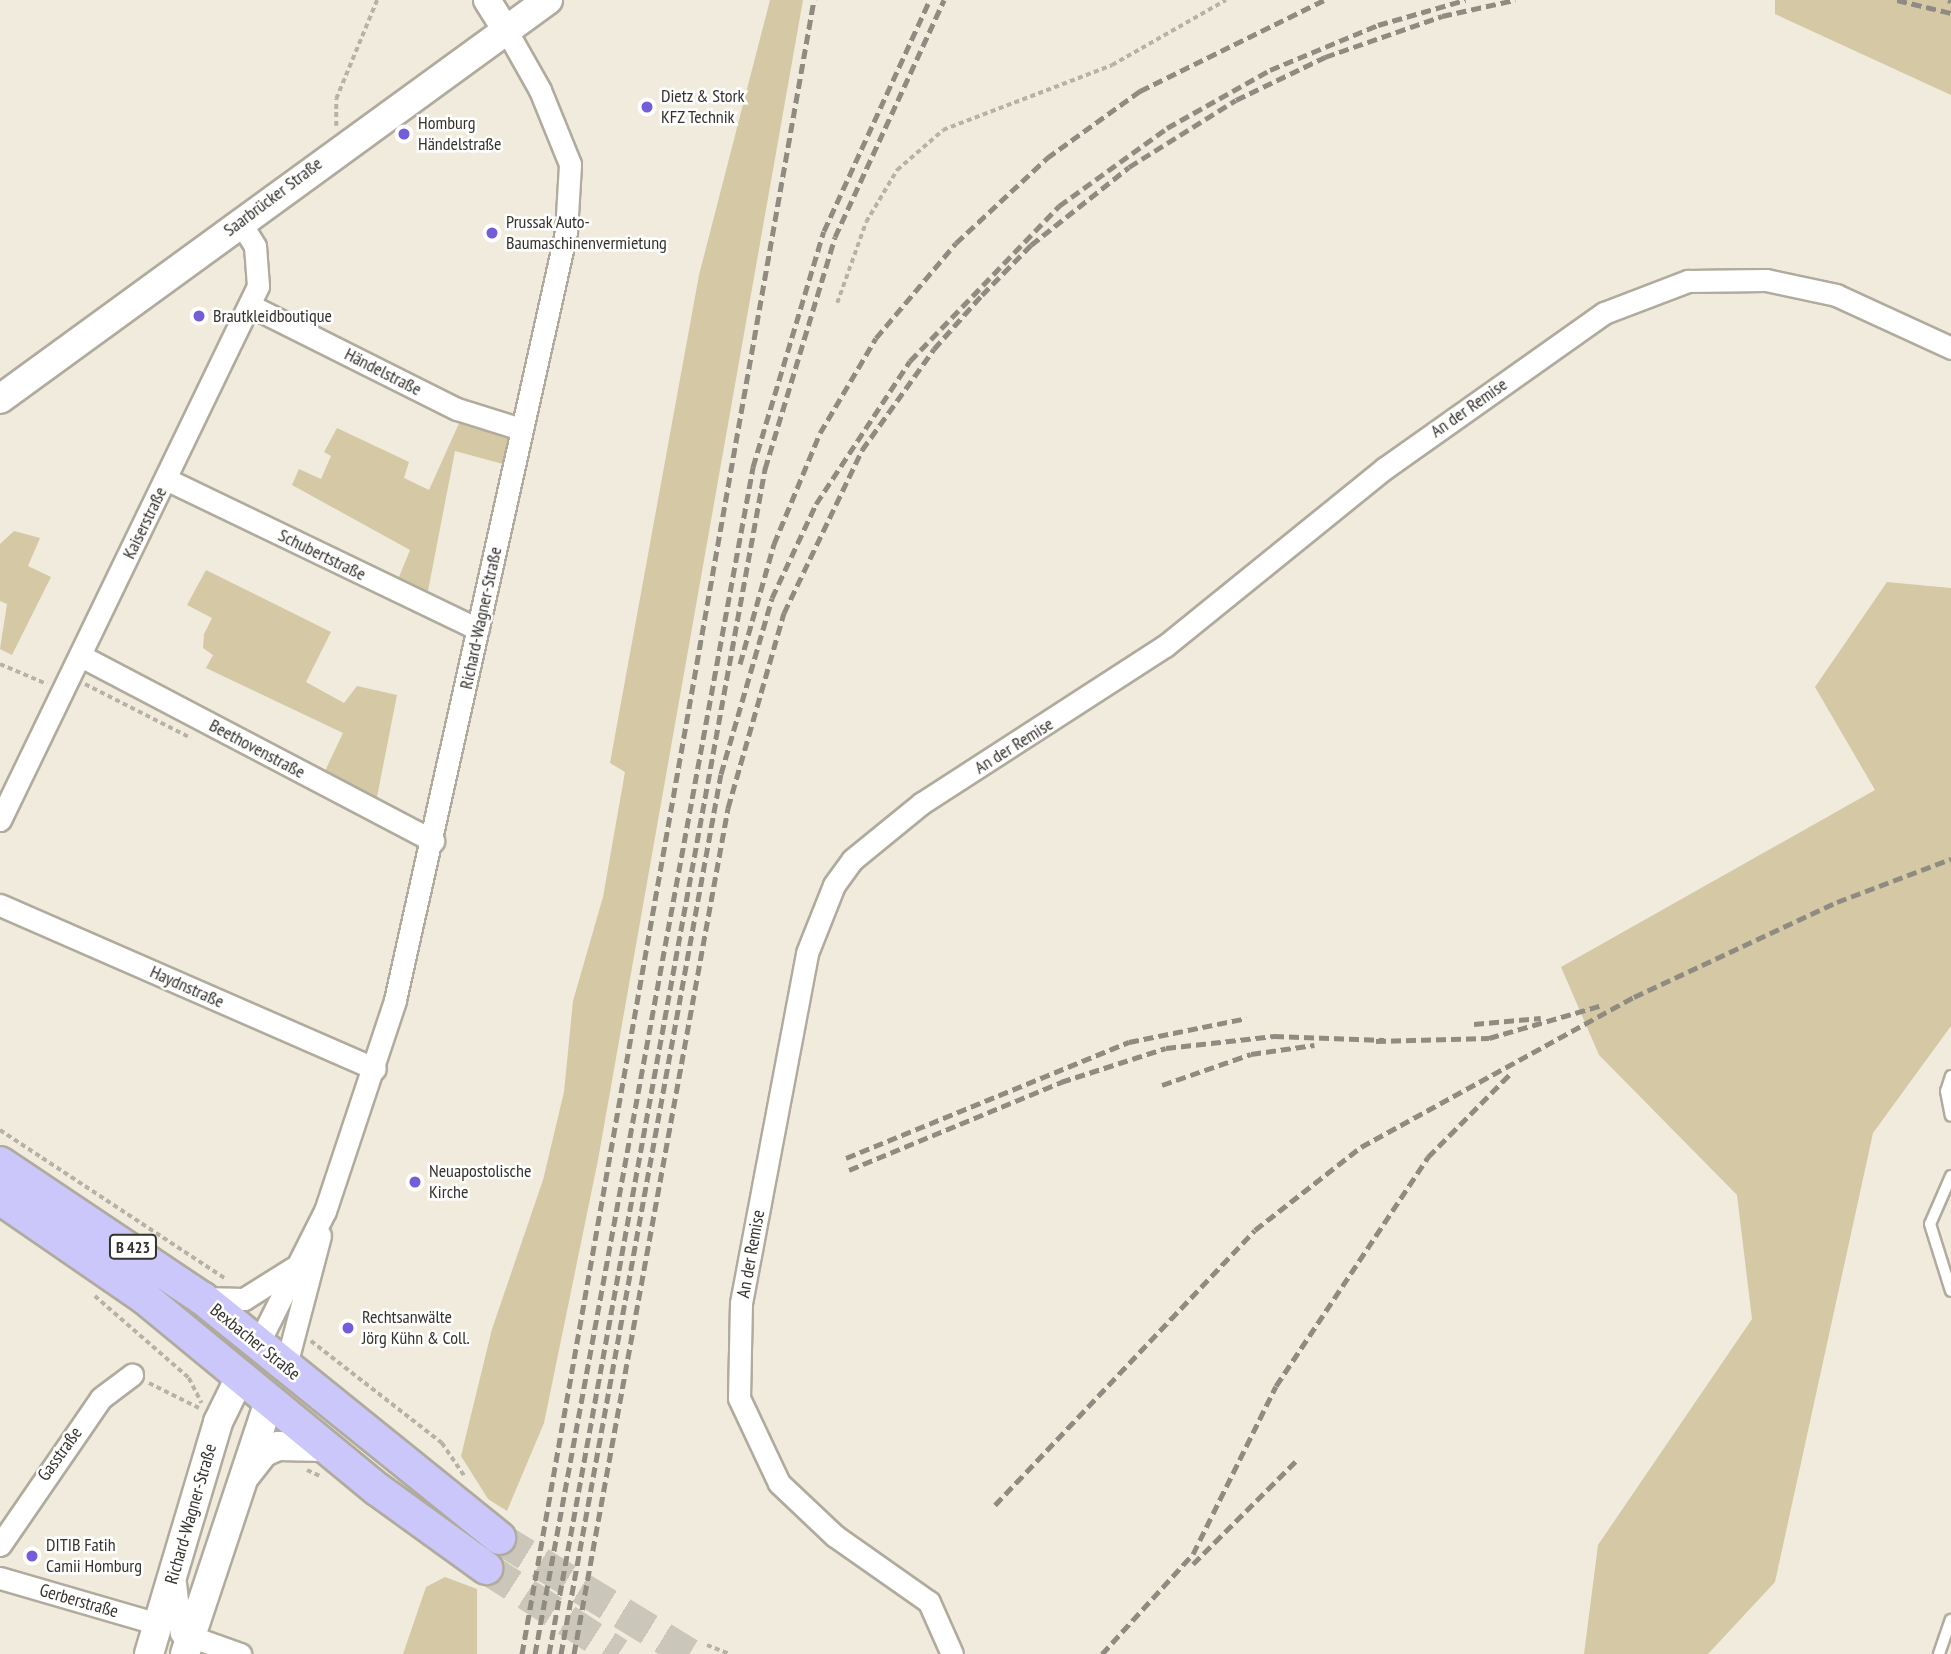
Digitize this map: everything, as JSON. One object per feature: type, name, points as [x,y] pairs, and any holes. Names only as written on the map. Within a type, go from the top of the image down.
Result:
[{"type":"main road","name":"Saarbrücker Straße","points":[[0,398],[342,146],[548,0]]},
{"type":"main road","name":"Bexbacher Straße","points":[[0,1163],[202,1298],[259,1342],[388,1455],[499,1538]]},
{"type":"main road","name":"Bexbacher Straße","points":[[0,1198],[145,1298],[324,1447],[486,1567]]},
{"type":"main road","points":[[240,1377],[259,1342]]},
{"type":"main road","points":[[269,1401],[286,1365]]},
{"type":"main road","name":"Richard-Wagner-Straße","points":[[149,1654],[218,1422],[240,1377]]},
{"type":"main road","name":"Richard-Wagner-Straße","points":[[187,1646],[233,1499],[269,1401]]},
{"type":"main road","points":[[233,1499],[264,1452],[296,1444],[324,1447]]},
{"type":"street","points":[[487,0],[506,30]]},
{"type":"street","name":"Richard-Wagner-Straße","points":[[259,1342],[325,1211],[375,1069],[433,841],[572,185],[555,122],[506,30]]},
{"type":"street","name":"Kaiserstraße","points":[[0,820],[65,691],[249,305],[260,272],[240,222]]},
{"type":"street","name":"An der Remise","points":[[952,1654],[929,1602],[835,1536],[779,1483],[739,1398],[741,1303],[807,953],[834,885],[852,860],[922,803],[1166,646],[1375,475],[1604,313],[1688,281],[1766,280],[1836,295],[1951,348]]},
{"type":"street","name":"Händelstraße","points":[[249,305],[457,409],[521,429]]},
{"type":"street","name":"Schubertstraße","points":[[166,479],[478,629]]},
{"type":"street","name":"Beethovenstraße","points":[[81,656],[433,841]]},
{"type":"street","name":"Haydnstraße","points":[[0,905],[375,1069]]},
{"type":"street","name":"Richard-Wagner-Straße","points":[[286,1365],[308,1300],[325,1211]]},
{"type":"street","name":"Richard-Wagner-Straße","points":[[202,1298],[244,1299],[297,1265]]},
{"type":"street","name":"Gasstraße","points":[[0,1545],[101,1398],[132,1375]]},
{"type":"street","points":[[175,1567],[177,1621],[187,1646],[240,1654]]},
{"type":"street","name":"Gerberstraße","points":[[0,1578],[158,1624]]},
{"type":"lane","points":[[1951,1076],[1946,1091],[1951,1116]]},
{"type":"lane","points":[[1951,1176],[1930,1224],[1951,1291]]},
{"type":"lane","points":[[1939,1654],[1951,1620]]},
{"type":"path","points":[[342,146],[334,119],[336,99],[377,0]]},
{"type":"path","points":[[837,303],[866,222],[897,170],[943,130],[1112,65],[1226,0]]},
{"type":"path","points":[[0,664],[65,691]]},
{"type":"path","points":[[334,1358],[442,1443],[472,1488]]},
{"type":"path","points":[[132,1375],[204,1411]]},
{"type":"path","points":[[707,1645],[729,1654]]},
{"type":"shaded area","points":[[770,0],[803,0],[598,1160],[544,1423],[507,1511],[488,1499],[461,1456],[492,1329],[543,1180],[564,1092],[573,1001],[603,897],[625,772],[610,763],[699,275]]},
{"type":"shaded area","points":[[1775,0],[1951,0],[1951,95],[1775,14]]},
{"type":"shaded area","points":[[460,421],[510,437],[503,464],[455,451],[427,596],[397,582],[410,550],[292,485],[299,469],[321,479],[331,456],[324,452],[337,428],[409,462],[404,478],[429,490]]},
{"type":"shaded area","points":[[14,531],[40,538],[28,566],[51,577],[12,655],[0,649],[7,604],[0,601],[0,544]]},
{"type":"shaded area","points":[[206,570],[331,632],[306,682],[344,703],[357,686],[397,695],[377,797],[325,771],[343,733],[206,668],[213,655],[203,648],[204,634],[212,618],[187,605]]},
{"type":"shaded area","points":[[1887,582],[1951,588],[1951,1026],[1873,1133],[1775,1582],[1708,1654],[1584,1654],[1598,1545],[1752,1319],[1737,1195],[1599,1055],[1561,967],[1875,790],[1815,687]]},
{"type":"shaded area","points":[[445,1577],[477,1589],[477,1654],[403,1654],[426,1587]]},
{"type":"tunnel","points":[[499,1538],[689,1654]]},
{"type":"tunnel","points":[[486,1568],[619,1654]]},
{"type":"railway","points":[[522,1654],[814,0]]},
{"type":"railway","points":[[535,1654],[753,467],[824,231],[930,0]]},
{"type":"railway","points":[[549,1654],[765,469],[835,237],[944,0]]},
{"type":"railway","points":[[740,664],[774,544],[820,433],[876,338],[956,243],[1047,158],[1140,91],[1324,0]]},
{"type":"railway","points":[[561,1654],[721,774],[772,598],[816,504],[910,361],[1059,206],[1167,128],[1270,70],[1378,25],[1465,0]]},
{"type":"railway","points":[[574,1654],[728,808],[784,613],[862,450],[934,349],[982,295],[1031,245],[1129,167],[1236,100],[1325,57],[1442,16],[1515,0]]},
{"type":"railway","points":[[1897,0],[1951,13]]},
{"type":"railway","points":[[995,1505],[1255,1230],[1361,1147],[1634,997],[1837,902],[1951,859]]},
{"type":"railway","points":[[1376,1041],[1489,1038],[1599,1006]]},
{"type":"railway","points":[[846,1158],[1129,1042],[1247,1018]]},
{"type":"railway","points":[[1474,1024],[1541,1018]]},
{"type":"railway","points":[[849,1170],[1061,1082],[1166,1048],[1274,1036],[1384,1040]]},
{"type":"railway","points":[[1162,1085],[1251,1054],[1314,1045]]},
{"type":"railway","points":[[1102,1654],[1193,1554],[1276,1386],[1428,1157],[1510,1074]]},
{"type":"railway","points":[[1193,1564],[1297,1460]]},
{"type":"place","name":"Dietz & Stork KFZ Technik","points":[[647,107]]},
{"type":"place","name":"Homburg Händelstraße","points":[[404,134]]},
{"type":"place","name":"Prussak Auto- Baumaschinenvermietung","points":[[492,233]]},
{"type":"place","name":"Brautkleidboutique","points":[[199,316]]},
{"type":"place","name":"Neuapostolische Kirche","points":[[415,1182]]},
{"type":"place","name":"Rechtsanwälte Jörg Kühn & Coll.","points":[[348,1328]]},
{"type":"place","name":"DITIB Fatih Camii Homburg","points":[[32,1556]]}]
